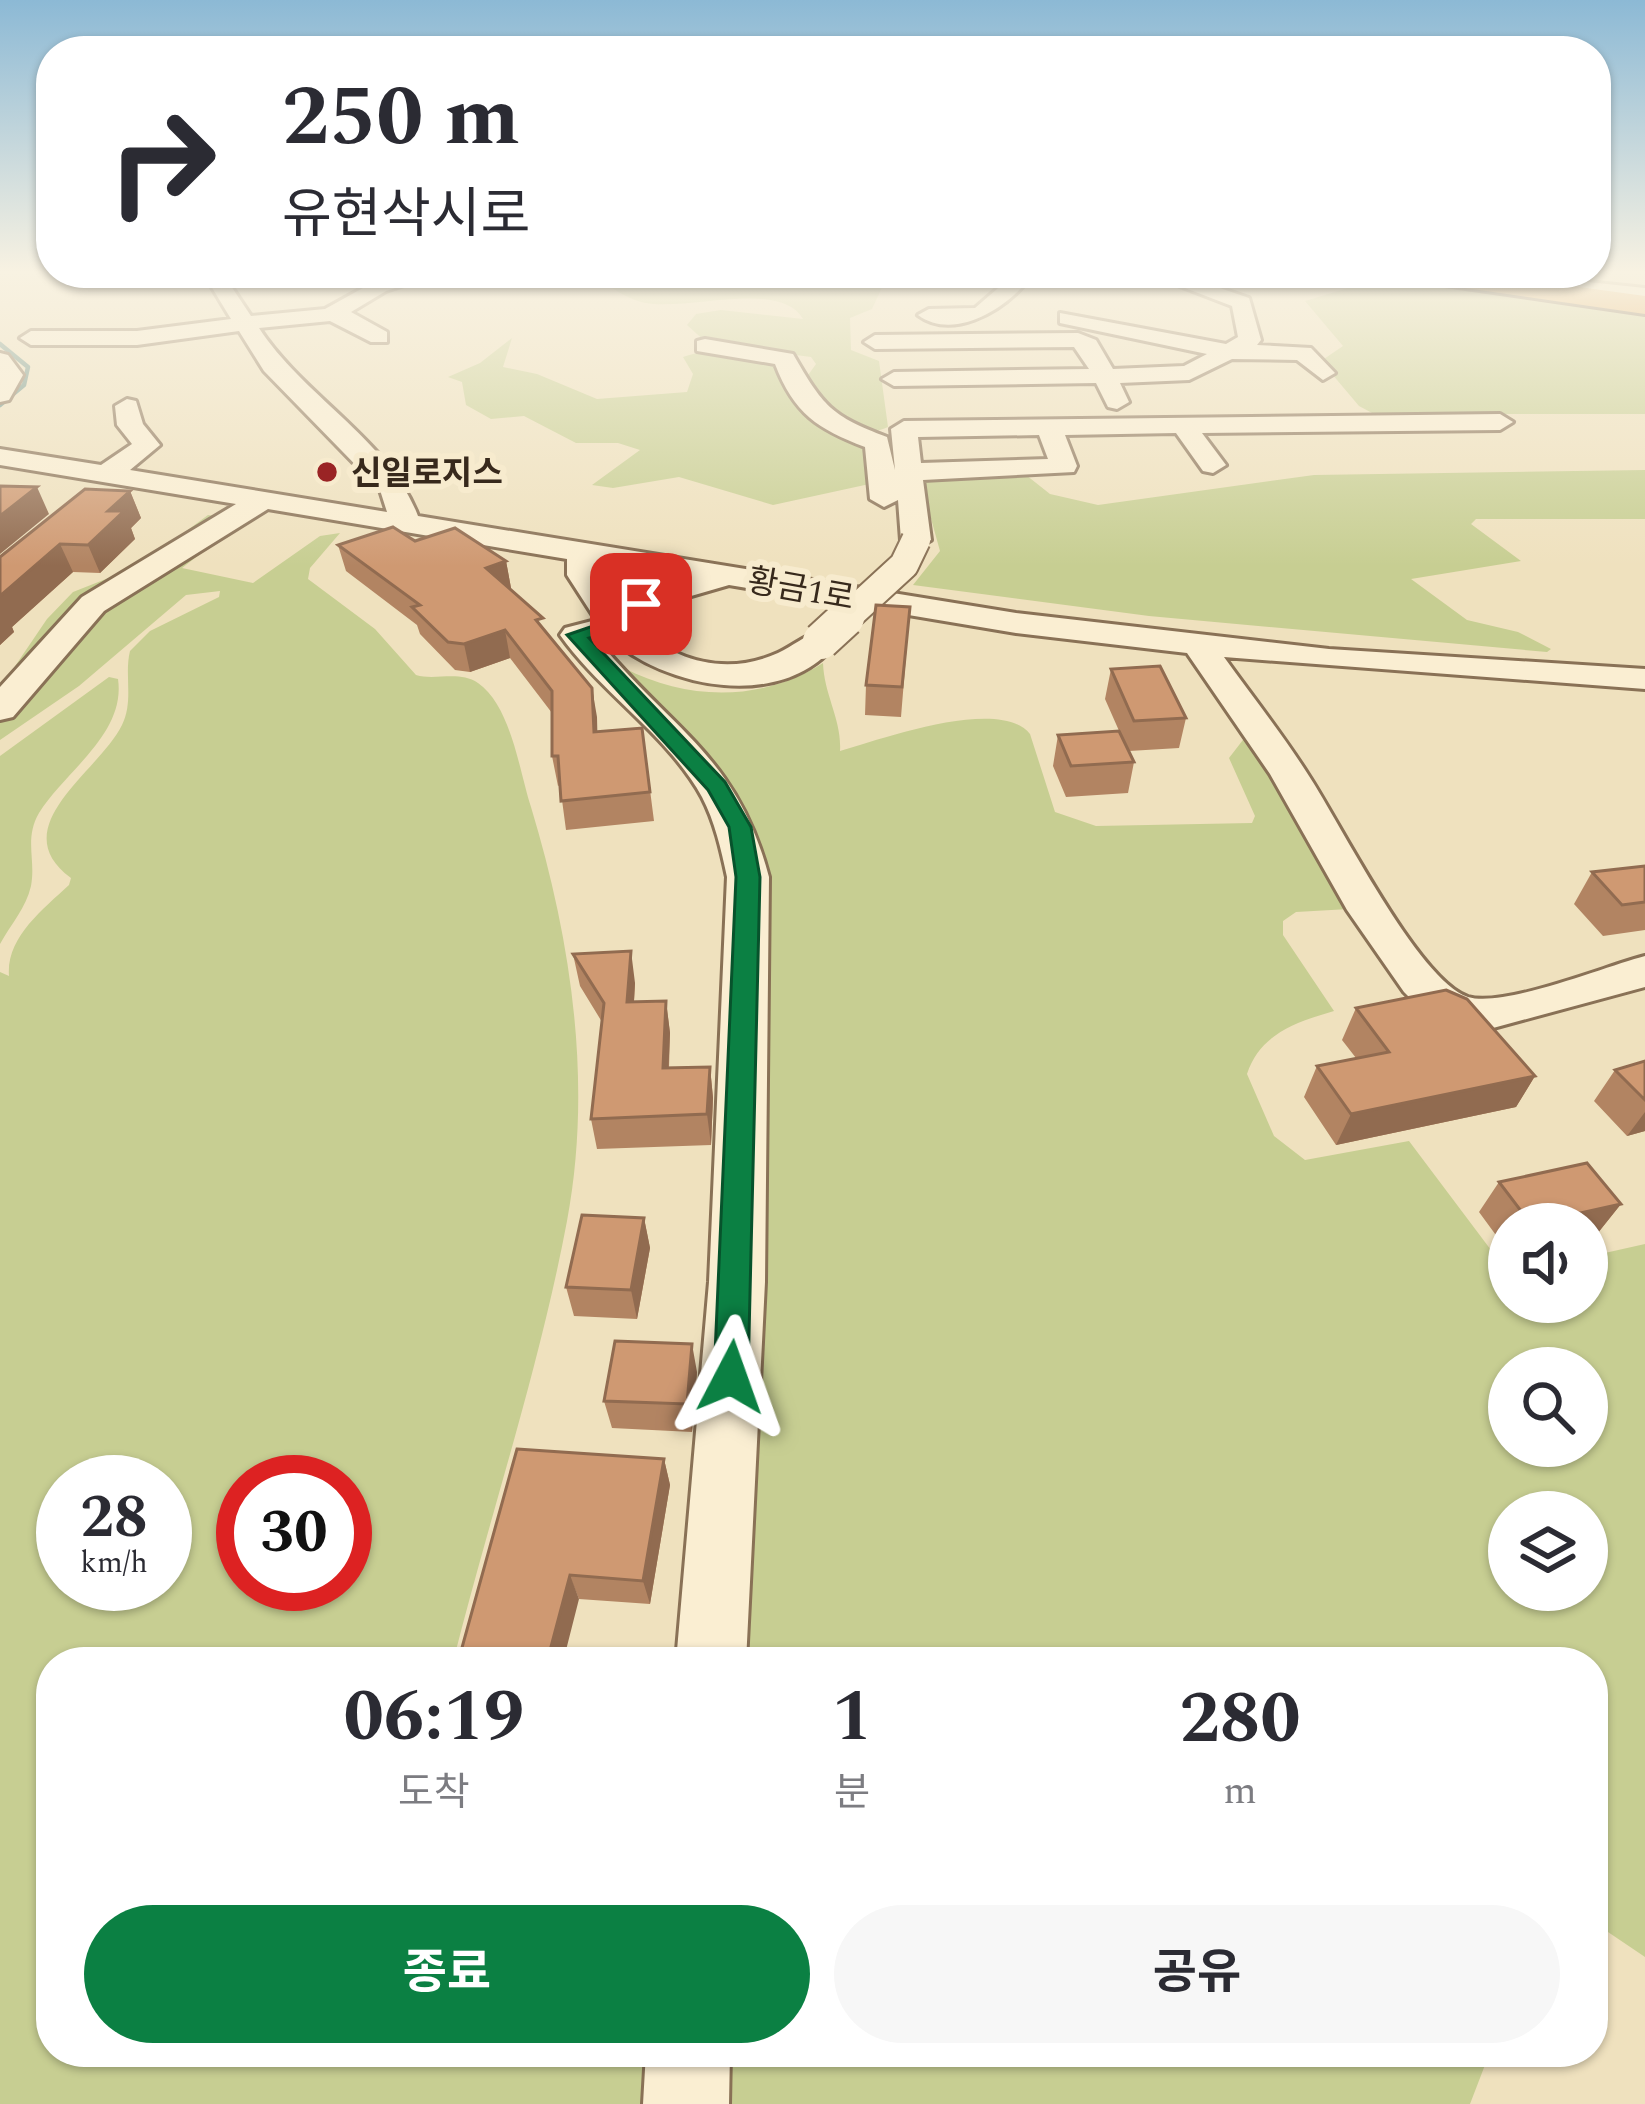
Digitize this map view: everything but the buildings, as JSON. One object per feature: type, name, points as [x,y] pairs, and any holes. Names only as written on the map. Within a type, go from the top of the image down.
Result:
[{"type":"street","points":[[276,369],[393,487],[405,522]]},
{"type":"street","points":[[789,369],[796,387],[827,423],[878,443],[884,505],[914,526]]},
{"type":"street","points":[[589,550],[581,561],[582,574],[615,625],[661,664],[699,674],[770,669],[821,641],[904,565],[914,526],[892,369]]},
{"type":"street","points":[[1101,369],[1128,425]]},
{"type":"street","points":[[1189,373],[1197,369]]},
{"type":"street","points":[[1319,369],[1381,455]]},
{"type":"street","points":[[895,379],[1323,373]]},
{"type":"street","points":[[86,504],[147,445],[130,424],[127,406]]},
{"type":"street","points":[[1438,422],[1466,450]]},
{"type":"street","points":[[904,429],[1500,422]]},
{"type":"street","points":[[1267,424],[1290,449]]},
{"type":"street","points":[[1183,425],[1214,465]]},
{"type":"street","points":[[907,472],[1064,466],[1049,427]]},
{"type":"street","points":[[0,480],[14,459]]},
{"type":"street","name":"황금1로","points":[[14,459],[589,550],[910,608],[1199,646],[1390,664],[1645,679]]},
{"type":"street","points":[[0,709],[93,604],[263,500]]},
{"type":"street","points":[[712,1647],[737,1282],[748,877],[740,827],[717,787],[577,635],[615,625],[656,596],[741,577]]},
{"type":"street","points":[[1199,646],[1291,777],[1377,923],[1442,1004],[1466,1015],[1492,1012],[1645,971]]},
{"type":"street","points":[[686,2104],[687,2067]]},
{"type":"green space","points":[[466,369],[514,369],[597,399],[687,392],[690,369],[781,369],[788,381],[867,441],[874,483],[773,505],[679,477],[613,488],[592,485],[640,450],[618,443],[576,443],[524,416],[491,419],[466,405],[462,382],[448,377]]},
{"type":"green space","points":[[812,369],[880,369],[888,427],[862,431],[850,427],[806,378]]},
{"type":"green space","points":[[1328,369],[1645,369],[1645,414],[1374,414],[1359,406]]},
{"type":"green space","points":[[1645,470],[1645,519],[1476,519],[1471,524],[1521,561],[1411,579],[1467,620],[1518,632],[1551,649],[1547,652],[1149,616],[913,585],[940,551],[920,479],[1026,475],[1050,494],[1098,505],[1314,475]]},
{"type":"green space","points":[[208,515],[244,520],[182,568],[253,583],[320,536],[340,533],[310,568],[308,579],[375,629],[416,675],[463,677],[478,683],[499,707],[557,908],[574,1012],[578,1117],[575,1169],[556,1277],[457,1647],[36,1647],[36,2067],[661,2067],[660,2104],[0,2104],[0,972],[9,976],[20,937],[69,885],[71,878],[52,859],[47,839],[51,820],[122,725],[130,651],[150,631],[219,597],[220,591],[186,595],[79,686],[0,740],[0,698],[7,678],[47,619],[73,592],[139,566]]},
{"type":"green space","points":[[823,663],[840,751],[939,724],[993,719],[1015,723],[1030,734],[1055,812],[1096,826],[1252,823],[1255,816],[1229,758],[1246,736],[1349,909],[1296,912],[1283,921],[1283,935],[1334,1011],[1281,1032],[1253,1060],[1247,1074],[1274,1136],[1305,1160],[1409,1141],[1488,1246],[1488,1323],[1608,1323],[1608,1252],[1645,1244],[1645,1957],[1608,1932],[1608,1647],[732,1647],[752,830],[709,764],[618,671],[624,668],[673,687],[699,691],[775,685]]},
{"type":"green space","points":[[109,677],[118,679],[113,717],[39,813],[31,840],[29,894],[0,944],[0,756]]},
{"type":"green space","points":[[719,2067],[1484,2067],[1470,2104],[719,2104]]},
{"type":"waterway","points":[[0,405],[24,385],[28,369]]},
{"type":"place","name":"신일로지스","points":[[327,472]]},
{"type":"route","points":[[641,604],[615,625],[577,635],[717,787],[740,827],[748,877],[750,933],[731,1377]]}]
